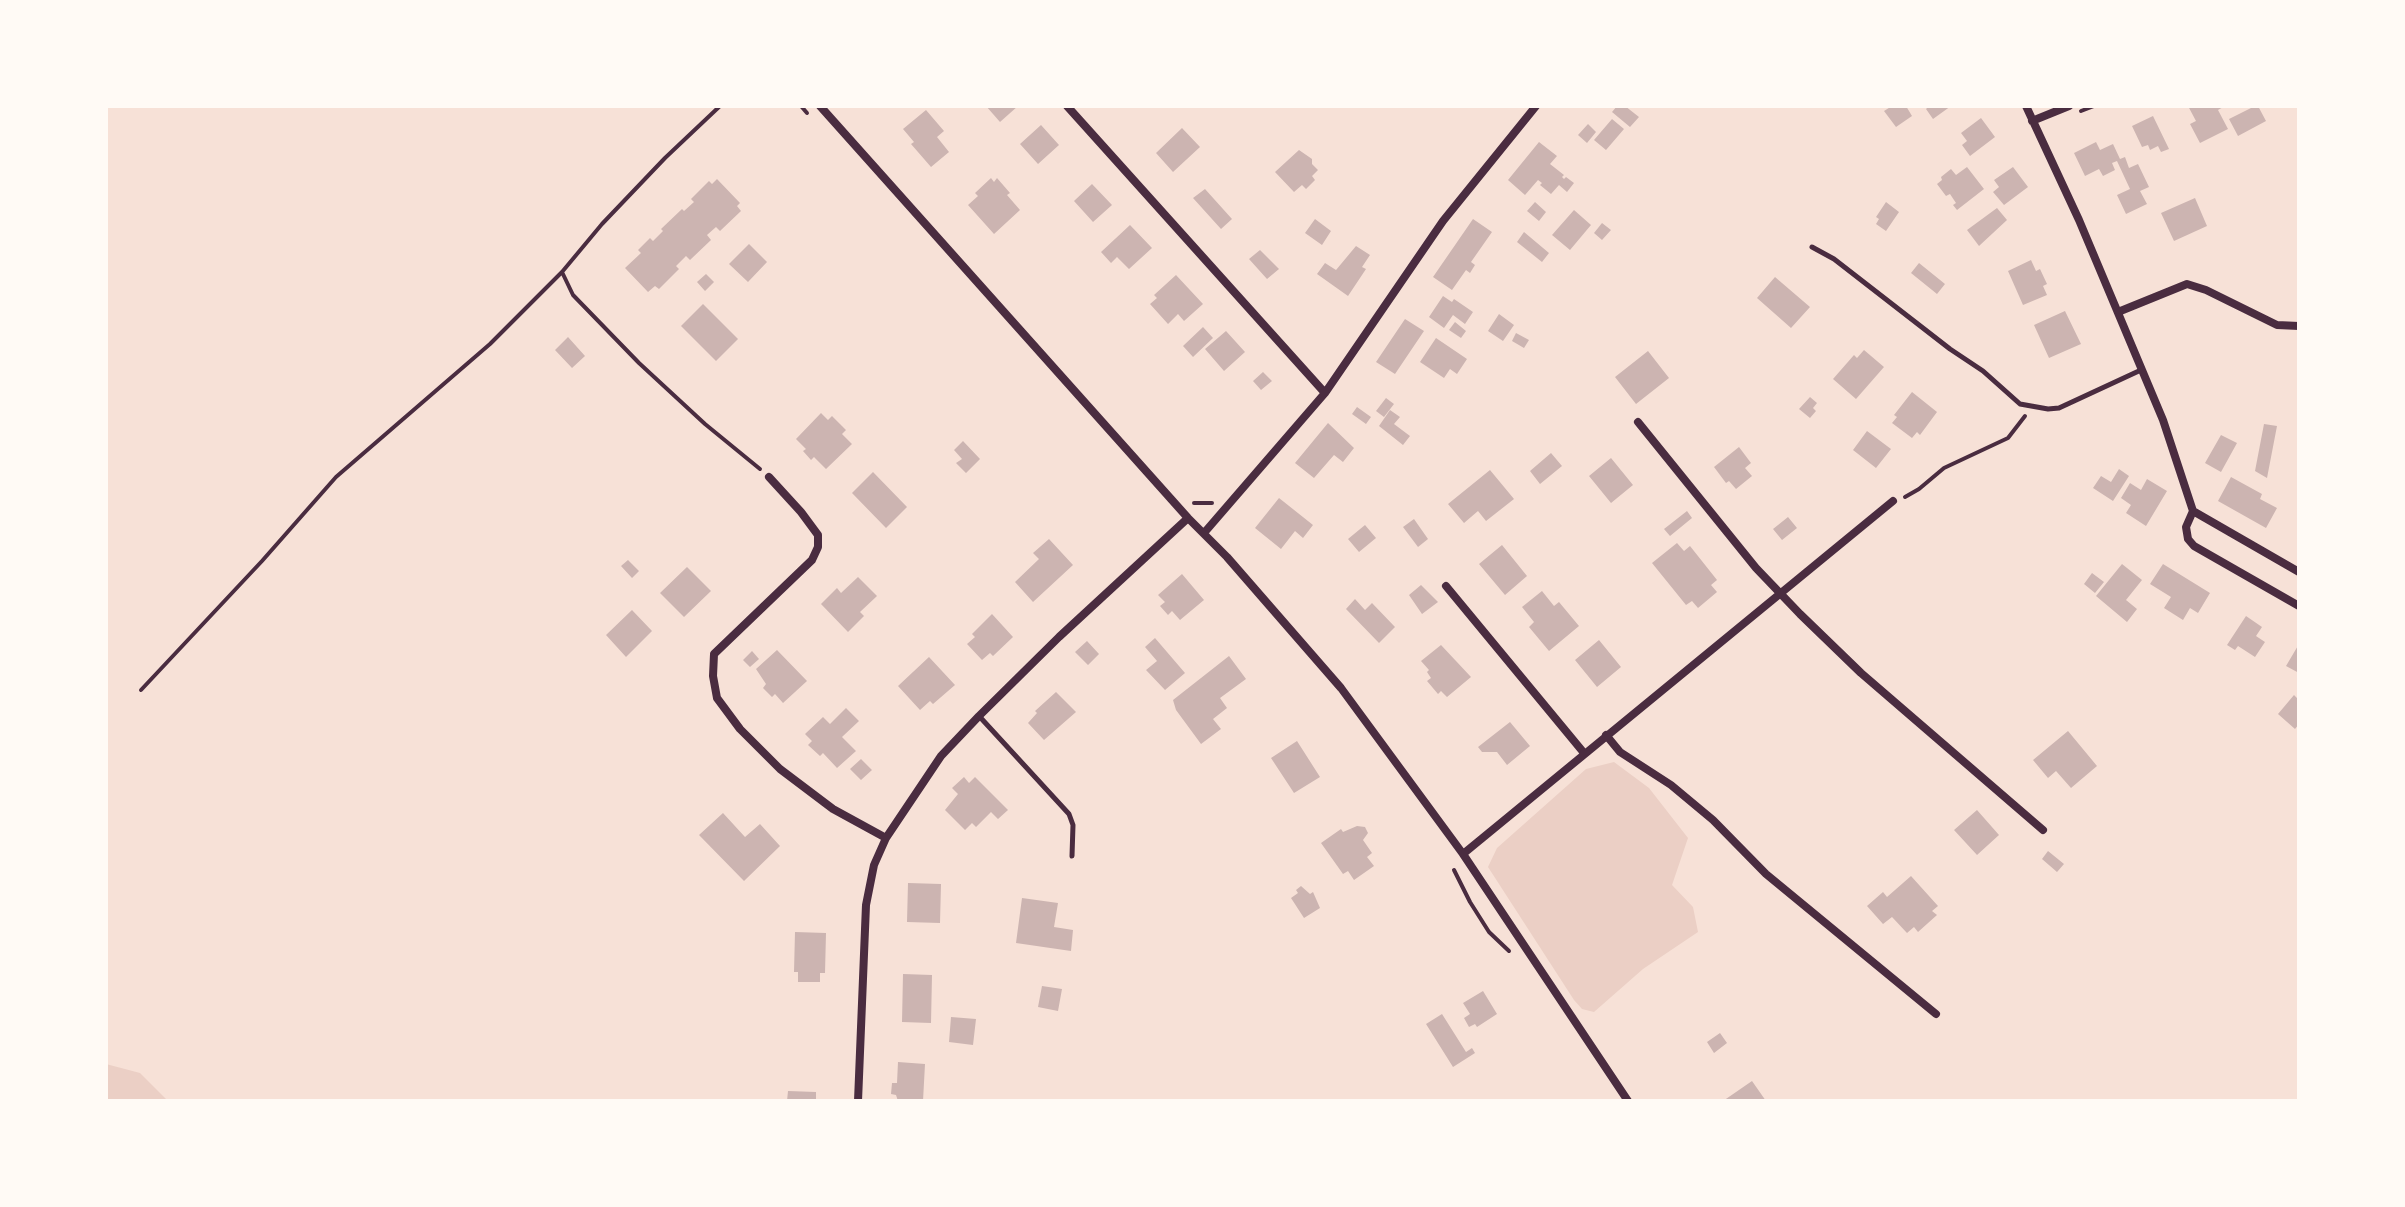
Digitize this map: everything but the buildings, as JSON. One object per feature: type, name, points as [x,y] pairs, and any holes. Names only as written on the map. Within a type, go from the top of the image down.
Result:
[{"type":"street","points":[[820,106],[1341,688],[1463,854],[1628,1101]]},
{"type":"street","points":[[1067,106],[1325,393]]},
{"type":"street","points":[[1204,533],[1325,393],[1443,221],[1536,106]]},
{"type":"street","points":[[2026,106],[2079,220],[2163,420],[2193,511],[2299,572]]},
{"type":"street","points":[[2032,121],[2069,106]]},
{"type":"street","points":[[2118,312],[2187,284],[2277,325],[2299,326]]},
{"type":"street","points":[[1638,422],[1756,568],[1861,673],[2043,830]]},
{"type":"street","points":[[769,477],[818,535],[818,547],[812,560],[714,654],[713,676],[717,698],[740,729],[780,769],[833,809],[886,838]]},
{"type":"street","points":[[1463,854],[1893,501]]},
{"type":"street","points":[[2193,511],[2186,527],[2188,539],[2194,546],[2299,606]]},
{"type":"street","points":[[858,1101],[866,905],[874,865],[886,838],[941,756],[1059,637],[1188,518]]},
{"type":"street","points":[[1446,586],[1584,753]]},
{"type":"street","points":[[1606,735],[1620,752],[1671,785],[1713,820],[1766,874],[1936,1014]]},
{"type":"lane","points":[[1812,247],[1834,259],[1983,371],[2020,404],[2031,408],[2059,408],[2141,370]]},
{"type":"lane","points":[[979,716],[1069,814],[1073,825],[1072,856]]},
{"type":"path","points":[[141,690],[336,477],[490,344],[562,272],[612,213],[720,106]]},
{"type":"path","points":[[562,272],[573,295],[639,363],[769,477]]},
{"type":"path","points":[[1893,501],[1919,489],[1944,468],[2008,438],[2031,408]]},
{"type":"path","points":[[1190,501],[1209,504],[1220,495],[1230,503]]},
{"type":"path","points":[[1452,865],[1489,932],[1518,961]]},
{"type":"shaded area","points":[[1614,762],[1649,788],[1688,838],[1672,885],[1693,907],[1698,932],[1643,969],[1594,1012],[1582,1009],[1574,1000],[1488,867],[1497,848],[1586,769]]},
{"type":"shaded area","points":[[106,1064],[140,1073],[168,1101],[106,1101]]}]
